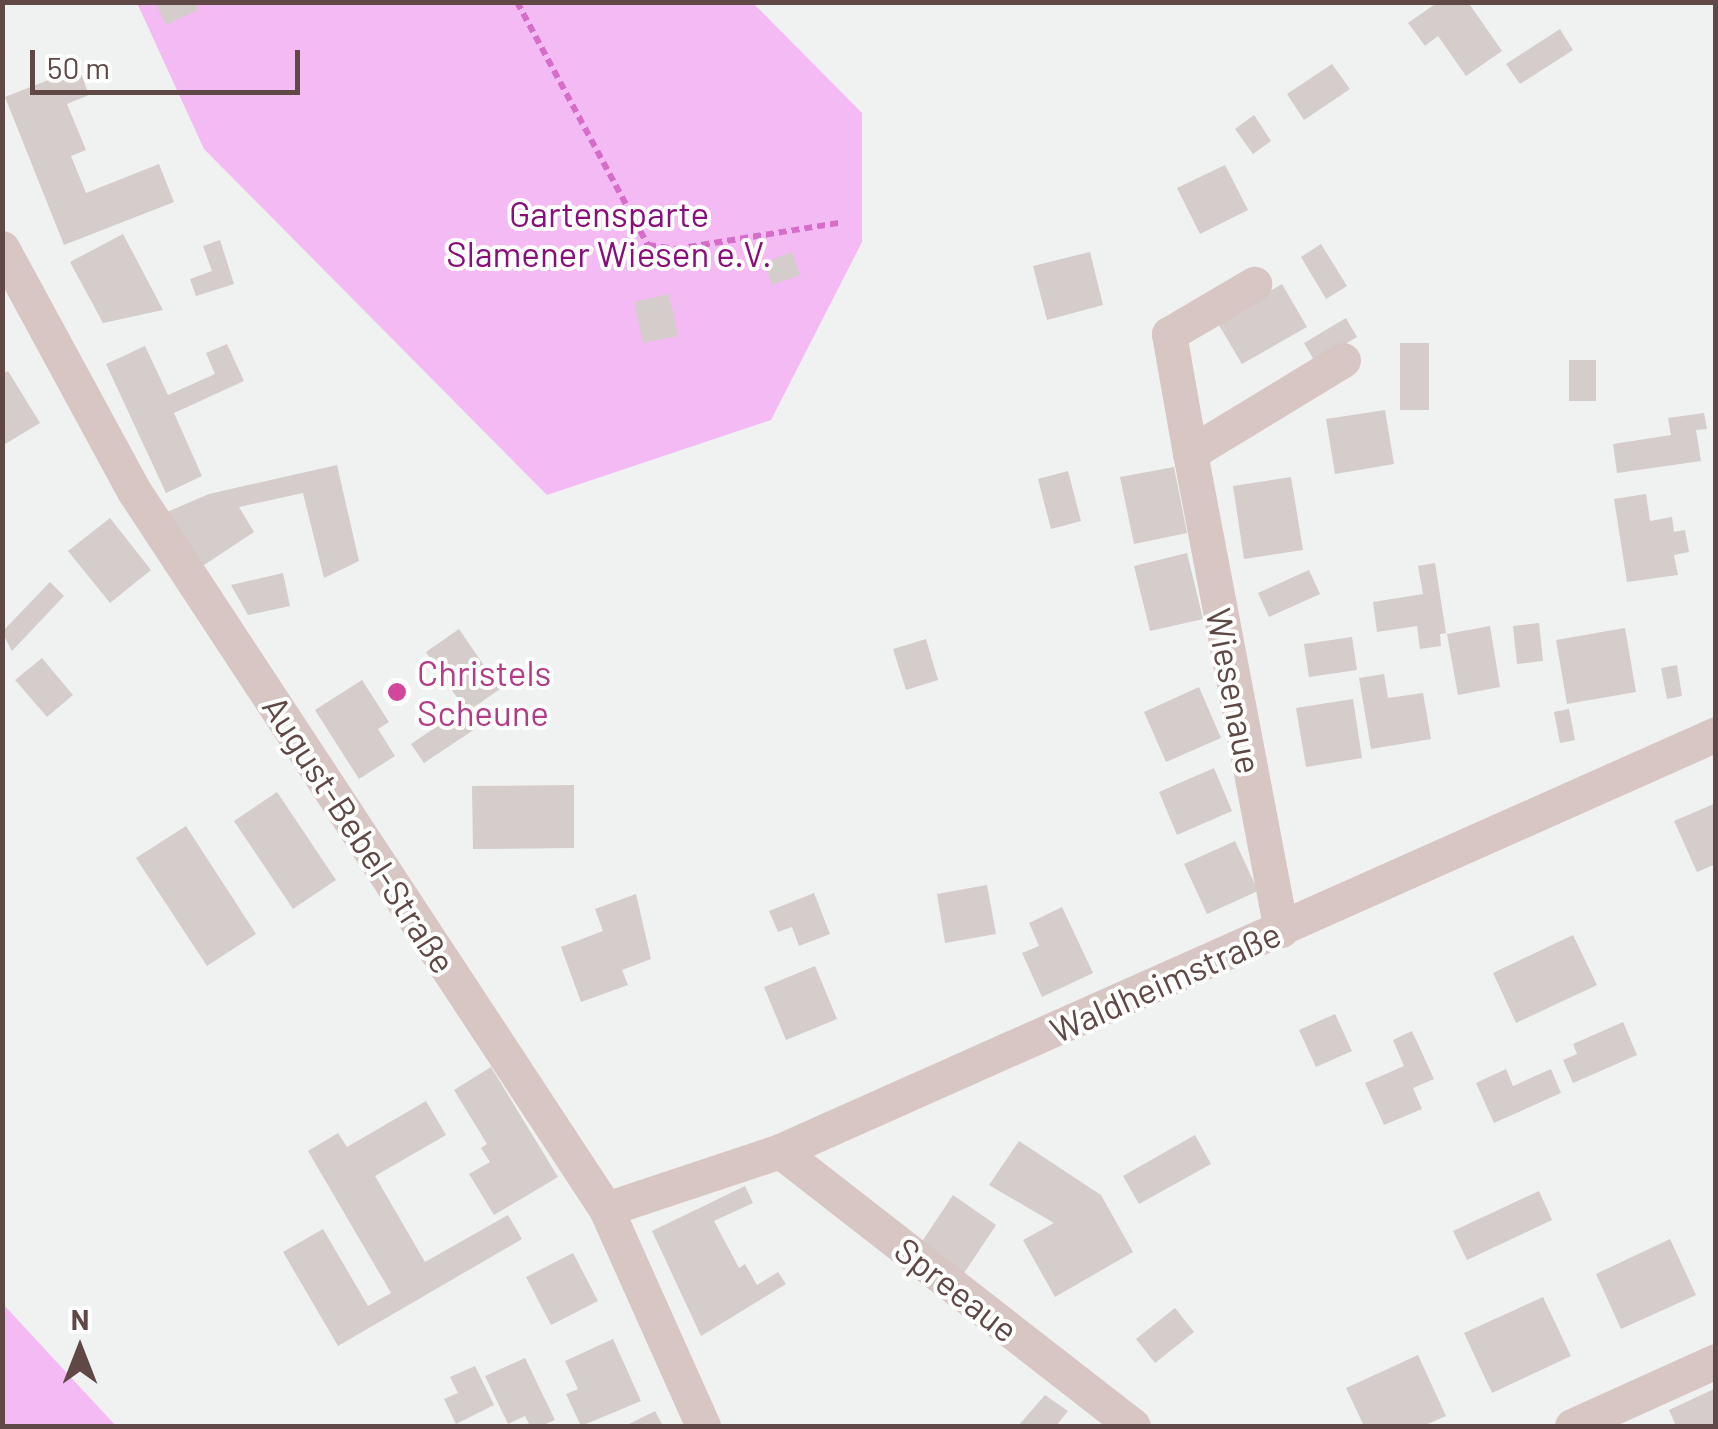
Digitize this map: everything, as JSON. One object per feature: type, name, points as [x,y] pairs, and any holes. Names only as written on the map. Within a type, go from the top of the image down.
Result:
[{"type":"street","name":"August-Bebel-Straße","points":[[2,248],[134,491],[606,1209],[703,1426]]},
{"type":"street","name":"Wiesenaue","points":[[1254,284],[1169,334],[1281,930]]},
{"type":"street","points":[[1190,453],[1342,360]]},
{"type":"street","name":"Waldheimstraße","points":[[606,1209],[780,1151],[1716,734]]},
{"type":"street","name":"Spreeaue","points":[[780,1151],[1134,1426]]},
{"type":"street","points":[[1572,1426],[1716,1361]]},
{"type":"path","points":[[517,2],[648,244],[676,249],[838,224]]},
{"type":"green space","name":"Gartensparte Slamener Wiesen e.V.","points":[[137,3],[753,3],[862,113],[862,242],[771,420],[547,495],[204,149]]},
{"type":"green space","points":[[3,1304],[116,1426],[3,1426]]},
{"type":"building","points":[[155,2],[195,2],[198,10],[166,25]]},
{"type":"building","points":[[1438,2],[1468,2],[1502,51],[1466,76],[1438,36],[1425,46],[1408,23]]},
{"type":"building","points":[[1560,29],[1573,50],[1520,84],[1506,64]]},
{"type":"building","points":[[1332,64],[1350,89],[1304,120],[1287,94]]},
{"type":"building","points":[[79,68],[89,95],[67,104],[86,150],[71,156],[86,193],[159,164],[174,202],[64,245],[5,97]]},
{"type":"building","points":[[1254,115],[1271,141],[1253,154],[1235,129]]},
{"type":"building","points":[[1225,165],[1248,210],[1200,234],[1177,188]]},
{"type":"building","points":[[123,234],[163,310],[103,323],[70,262]]},
{"type":"building","points":[[220,240],[234,284],[196,296],[190,279],[212,271],[203,246]]},
{"type":"building","points":[[1321,244],[1347,286],[1326,299],[1301,257]]},
{"type":"building","points":[[792,252],[800,275],[772,285],[764,263]]},
{"type":"building","points":[[1090,252],[1103,305],[1047,320],[1033,266]]},
{"type":"building","points":[[1282,284],[1307,327],[1242,364],[1217,322]]},
{"type":"building","points":[[669,294],[678,336],[643,343],[634,302]]},
{"type":"building","points":[[1346,318],[1357,337],[1315,362],[1304,343]]},
{"type":"building","points":[[1400,343],[1429,343],[1429,410],[1400,410]]},
{"type":"building","points":[[227,344],[244,381],[174,413],[202,476],[166,493],[106,364],[145,346],[168,395],[215,374],[206,353]]},
{"type":"building","points":[[1569,360],[1596,360],[1596,401],[1569,401]]},
{"type":"building","points":[[8,371],[40,423],[2,446],[2,374]]},
{"type":"building","points":[[1385,410],[1394,464],[1335,474],[1326,419]]},
{"type":"building","points":[[1704,413],[1707,429],[1696,430],[1701,461],[1617,473],[1613,444],[1671,435],[1668,418]]},
{"type":"building","points":[[337,465],[359,561],[324,578],[303,493],[239,507],[254,532],[201,567],[167,512],[209,494]]},
{"type":"building","points":[[1174,467],[1187,533],[1134,544],[1120,477]]},
{"type":"building","points":[[1068,471],[1081,521],[1051,529],[1038,479]]},
{"type":"building","points":[[1291,477],[1303,550],[1244,559],[1233,486]]},
{"type":"building","points":[[1646,494],[1650,521],[1672,517],[1674,532],[1685,530],[1689,552],[1674,555],[1678,575],[1627,582],[1614,499]]},
{"type":"building","points":[[110,518],[151,570],[110,603],[68,551]]},
{"type":"building","points":[[1187,553],[1203,619],[1150,631],[1134,566]]},
{"type":"building","points":[[1435,563],[1446,633],[1440,634],[1441,646],[1420,649],[1417,626],[1377,632],[1373,602],[1423,594],[1418,566]]},
{"type":"building","points":[[1309,570],[1320,594],[1269,617],[1258,593]]},
{"type":"building","points":[[283,573],[290,606],[248,615],[231,585]]},
{"type":"building","points":[[50,582],[64,596],[12,651],[2,632]]},
{"type":"building","points":[[1539,623],[1543,661],[1517,664],[1513,626]]},
{"type":"building","points":[[1490,626],[1500,687],[1458,695],[1447,634]]},
{"type":"building","points":[[1625,628],[1636,692],[1567,704],[1556,640]]},
{"type":"building","points":[[459,629],[500,689],[467,712],[478,727],[424,763],[411,744],[464,708],[426,652]]},
{"type":"building","points":[[1352,637],[1357,670],[1309,677],[1304,644]]},
{"type":"building","points":[[926,639],[938,680],[906,690],[893,649]]},
{"type":"building","points":[[42,658],[73,695],[47,717],[15,680]]},
{"type":"building","points":[[1677,665],[1682,696],[1667,699],[1661,668]]},
{"type":"building","points":[[1384,674],[1388,698],[1423,693],[1431,739],[1371,749],[1359,678]]},
{"type":"building","points":[[362,680],[389,722],[378,729],[395,756],[359,779],[315,710]]},
{"type":"building","points":[[1199,687],[1221,738],[1166,762],[1144,712]]},
{"type":"building","points":[[1353,699],[1362,758],[1306,767],[1296,708]]},
{"type":"building","points":[[1569,709],[1575,740],[1560,743],[1554,712]]},
{"type":"building","points":[[1214,768],[1232,811],[1177,835],[1159,792]]},
{"type":"building","points":[[574,785],[574,848],[473,849],[472,786]]},
{"type":"building","points":[[277,792],[336,880],[293,909],[234,821]]},
{"type":"building","points":[[1716,803],[1716,864],[1697,872],[1674,821]]},
{"type":"building","points":[[186,826],[256,934],[207,966],[136,858]]},
{"type":"building","points":[[1235,841],[1258,891],[1207,914],[1184,864]]},
{"type":"building","points":[[987,885],[996,934],[945,943],[937,894]]},
{"type":"building","points":[[814,893],[830,934],[799,946],[792,927],[778,932],[769,911]]},
{"type":"building","points":[[636,894],[651,959],[622,970],[628,985],[581,1002],[561,947],[603,931],[595,909]]},
{"type":"building","points":[[1062,907],[1093,973],[1042,997],[1022,953],[1039,946],[1029,923]]},
{"type":"building","points":[[1573,935],[1597,985],[1516,1023],[1493,973]]},
{"type":"building","points":[[815,966],[837,1019],[786,1040],[764,987]]},
{"type":"building","points":[[1335,1014],[1352,1051],[1316,1067],[1299,1030]]},
{"type":"building","points":[[1623,1022],[1637,1055],[1573,1083],[1563,1060],[1577,1054],[1573,1044]]},
{"type":"building","points":[[1412,1031],[1434,1079],[1413,1088],[1422,1109],[1384,1125],[1365,1083],[1404,1066],[1393,1040]]},
{"type":"building","points":[[491,1067],[558,1177],[494,1215],[469,1174],[490,1162],[481,1148],[487,1144],[454,1090]]},
{"type":"building","points":[[1506,1069],[1513,1086],[1551,1069],[1561,1093],[1494,1123],[1476,1083]]},
{"type":"building","points":[[426,1101],[446,1135],[375,1176],[425,1262],[508,1215],[522,1239],[338,1346],[283,1252],[323,1229],[368,1306],[391,1293],[308,1151],[338,1133],[347,1147]]},
{"type":"building","points":[[1195,1135],[1211,1164],[1139,1204],[1123,1176]]},
{"type":"building","points":[[1019,1141],[1101,1195],[1133,1252],[1055,1297],[1023,1240],[1054,1223],[989,1185]]},
{"type":"building","points":[[745,1186],[753,1203],[714,1221],[739,1268],[745,1264],[757,1285],[778,1272],[786,1284],[701,1336],[652,1231]]},
{"type":"building","points":[[1539,1191],[1552,1220],[1467,1260],[1453,1231]]},
{"type":"building","points":[[953,1195],[996,1225],[964,1273],[921,1243]]},
{"type":"building","points":[[1670,1239],[1696,1295],[1621,1329],[1596,1274]]},
{"type":"building","points":[[573,1253],[598,1301],[551,1325],[526,1277]]},
{"type":"building","points":[[1543,1297],[1571,1356],[1492,1393],[1464,1333]]},
{"type":"building","points":[[1175,1308],[1194,1332],[1155,1363],[1136,1339]]},
{"type":"building","points":[[613,1339],[641,1401],[581,1426],[566,1394],[578,1389],[565,1361]]},
{"type":"building","points":[[1418,1355],[1446,1416],[1423,1426],[1364,1426],[1346,1388]]},
{"type":"building","points":[[525,1358],[555,1420],[541,1426],[530,1426],[525,1416],[508,1424],[485,1376]]},
{"type":"building","points":[[475,1366],[494,1405],[456,1424],[444,1399],[458,1393],[450,1377]]},
{"type":"building","points":[[1716,1388],[1716,1426],[1676,1426],[1669,1410]]},
{"type":"building","points":[[1045,1395],[1068,1411],[1056,1426],[1018,1426]]},
{"type":"building","points":[[655,1411],[663,1426],[625,1426]]},
{"type":"place","name":"Christels Scheune","points":[[397,692]]}]
